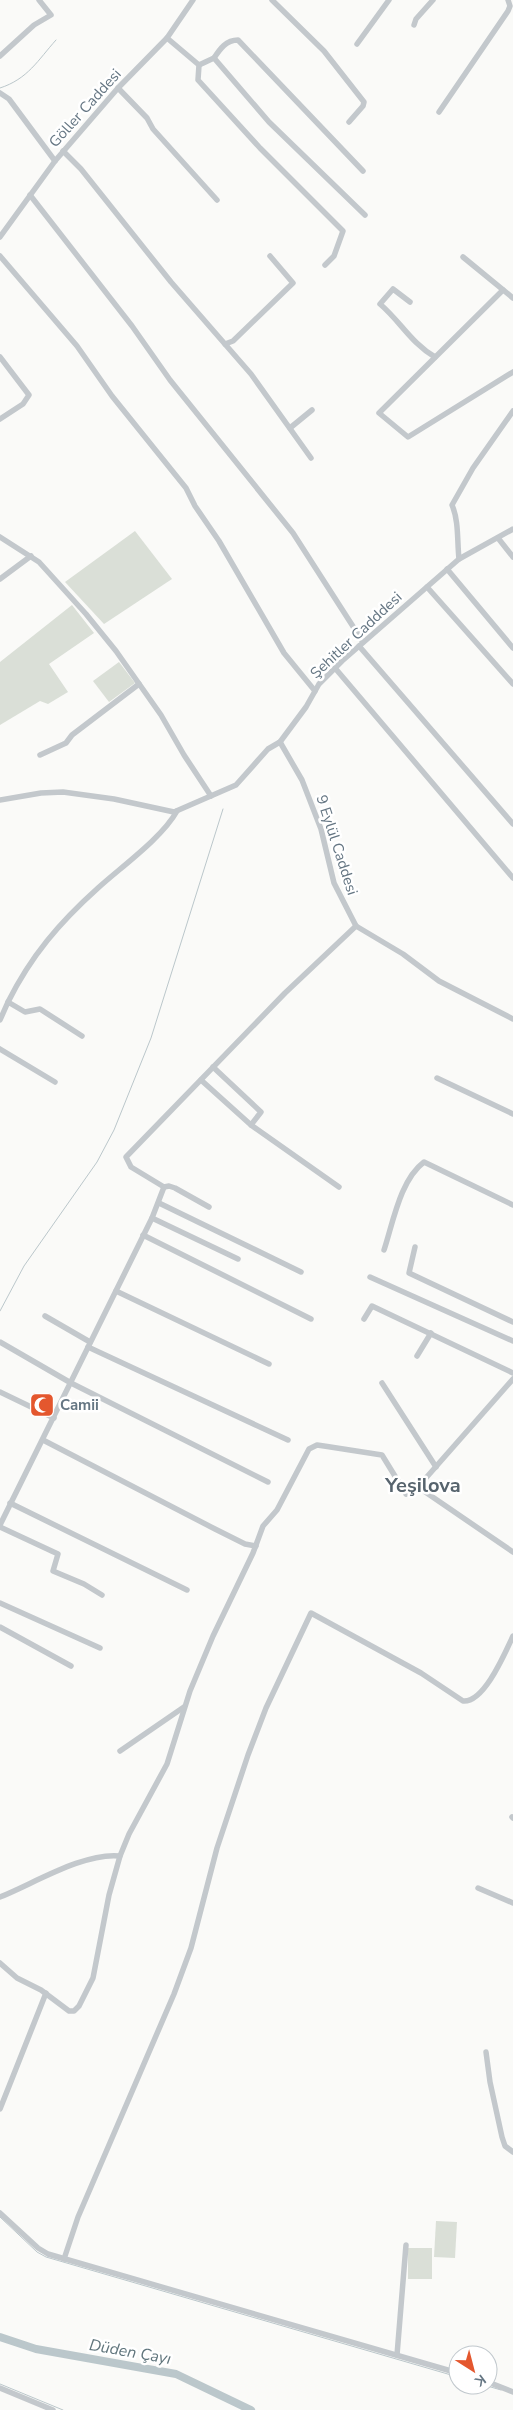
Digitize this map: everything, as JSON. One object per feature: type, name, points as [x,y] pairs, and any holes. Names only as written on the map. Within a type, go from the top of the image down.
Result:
[{"type":"street","points":[[0,56],[34,25],[51,15],[39,0]]},
{"type":"street","name":"Göller Caddesi","points":[[0,237],[54,161],[118,88],[167,38],[193,0]]},
{"type":"street","points":[[272,0],[324,50],[364,102],[349,122]]},
{"type":"street","points":[[357,44],[389,0]]},
{"type":"street","points":[[414,25],[416,19],[433,0]]},
{"type":"street","points":[[439,112],[508,11],[510,6],[508,0]]},
{"type":"street","points":[[167,38],[199,65]]},
{"type":"street","points":[[199,65],[214,58],[225,44],[232,40],[238,40],[363,171]]},
{"type":"street","points":[[214,58],[268,122],[365,215]]},
{"type":"street","points":[[199,65],[198,80],[260,148],[343,231],[334,256],[325,265]]},
{"type":"street","points":[[118,88],[147,118],[153,129],[217,200]]},
{"type":"street","points":[[0,93],[9,99],[54,161]]},
{"type":"street","points":[[63,151],[81,169],[171,282],[251,374],[311,458]]},
{"type":"street","points":[[30,195],[132,326],[170,380],[293,533],[361,644],[513,824]]},
{"type":"street","points":[[0,256],[77,346],[112,396],[186,488],[195,506],[220,541],[284,653],[315,691]]},
{"type":"street","points":[[225,344],[233,340],[293,283],[270,256]]},
{"type":"street","points":[[463,257],[513,298]]},
{"type":"street","points":[[410,302],[393,289],[380,304],[420,348],[435,357]]},
{"type":"street","points":[[503,290],[378,413],[408,437],[513,372]]},
{"type":"street","points":[[0,357],[29,395],[23,404],[0,419]]},
{"type":"street","points":[[290,428],[312,410]]},
{"type":"street","points":[[459,559],[456,534],[457,515],[452,505],[473,468],[513,410]]},
{"type":"street","name":"Şehitler Cadddesi","points":[[178,810],[236,785],[268,749],[280,742],[306,707],[318,684],[335,668],[459,559],[513,529]]},
{"type":"street","points":[[0,537],[31,556],[63,586],[116,651],[162,715],[184,755],[211,796]]},
{"type":"street","points":[[498,538],[513,557]]},
{"type":"street","points":[[0,579],[31,556]]},
{"type":"street","points":[[447,569],[513,648]]},
{"type":"street","points":[[427,587],[513,684]]},
{"type":"street","points":[[335,668],[513,878]]},
{"type":"street","points":[[40,755],[66,743],[72,735],[139,684]]},
{"type":"street","name":"9 Eylül Caddesi","points":[[280,742],[308,794],[321,829],[334,883],[356,926]]},
{"type":"street","points":[[0,800],[42,793],[63,792],[114,799],[163,811],[178,810]]},
{"type":"street","points":[[0,1020],[19,980],[54,930],[99,886],[132,859],[174,817],[178,810]]},
{"type":"street","points":[[209,1207],[175,1188],[164,1187],[131,1167],[126,1157],[299,979],[356,926],[403,954],[439,981],[513,1019]]},
{"type":"street","points":[[8,1002],[25,1012],[36,1008],[40,1009],[82,1036]]},
{"type":"street","points":[[0,1049],[55,1082]]},
{"type":"street","points":[[213,1067],[261,1112],[251,1125]]},
{"type":"street","points":[[437,1078],[513,1114]]},
{"type":"street","points":[[201,1080],[251,1125],[339,1187]]},
{"type":"street","points":[[384,1250],[397,1205],[415,1172],[424,1162],[513,1205]]},
{"type":"street","points":[[102,1595],[84,1584],[53,1571],[58,1554],[0,1526],[144,1235],[159,1203],[164,1187]]},
{"type":"street","points":[[159,1203],[301,1272]]},
{"type":"street","points":[[152,1218],[238,1259]]},
{"type":"street","points":[[144,1235],[311,1318]]},
{"type":"street","points":[[415,1247],[409,1273],[513,1322]]},
{"type":"street","points":[[370,1277],[513,1341]]},
{"type":"street","points":[[116,1290],[269,1364]]},
{"type":"street","points":[[364,1319],[372,1306],[513,1373]]},
{"type":"street","points":[[45,1316],[89,1344],[288,1440]]},
{"type":"street","points":[[417,1356],[431,1333]]},
{"type":"street","points":[[0,1342],[71,1383],[268,1482]]},
{"type":"street","points":[[0,1963],[17,1978],[46,1994],[69,2011],[74,2011],[84,1997],[96,1968],[104,1916],[120,1856],[129,1834],[167,1764],[184,1707],[213,1636],[256,1546],[266,1520],[277,1510],[287,1488],[312,1447],[324,1446],[382,1455],[406,1494],[418,1487],[513,1379]]},
{"type":"street","points":[[382,1383],[436,1466]]},
{"type":"street","points":[[0,1392],[54,1418]]},
{"type":"street","points":[[43,1440],[245,1544],[256,1546]]},
{"type":"street","points":[[418,1487],[513,1552]]},
{"type":"street","points":[[10,1503],[187,1590]]},
{"type":"street","points":[[0,1603],[100,1648]]},
{"type":"street","points":[[64,2259],[78,2217],[174,1994],[191,1948],[217,1848],[248,1755],[266,1708],[311,1613],[421,1673],[463,1701],[470,1701],[476,1698],[496,1669],[513,1636]]},
{"type":"street","points":[[0,1627],[71,1666]]},
{"type":"street","points":[[120,1751],[184,1707]]},
{"type":"street","points":[[0,1897],[30,1882],[74,1865],[111,1855],[120,1856]]},
{"type":"street","points":[[478,1888],[513,1903]]},
{"type":"street","points":[[0,2109],[46,1994]]},
{"type":"street","points":[[486,2052],[490,2082],[502,2138],[505,2146],[513,2152]]},
{"type":"street","points":[[0,2213],[38,2248],[64,2259],[448,2370]]},
{"type":"street","points":[[396,2355],[406,2245]]},
{"type":"street","points":[[498,2386],[513,2392]]},
{"type":"street","points":[[0,2388],[53,2410]]},
{"type":"shaded area","points":[[135,531],[172,579],[104,624],[65,582]]},
{"type":"shaded area","points":[[72,605],[94,633],[49,664],[68,692],[48,704],[40,701],[0,725],[0,662]]},
{"type":"shaded area","points":[[119,662],[135,683],[109,702],[93,681]]},
{"type":"shaded area","points":[[436,2221],[457,2222],[455,2258],[434,2257]]},
{"type":"shaded area","points":[[408,2248],[432,2248],[432,2279],[408,2279]]},
{"type":"waterway","points":[[0,88],[18,80],[38,62],[56,40]]},
{"type":"waterway","points":[[0,1311],[24,1266],[97,1162],[114,1130],[151,1038],[223,809]]},
{"type":"waterway","points":[[0,2217],[37,2252],[46,2257],[448,2374]]},
{"type":"waterway","name":"Düden Çayı","points":[[0,2337],[36,2349],[176,2374],[251,2410]]},
{"type":"waterway","points":[[0,2384],[63,2410]]},
{"type":"place","name":"Camii","points":[[42,1405]]},
{"type":"district","name":"Yeşilova","points":[[423,1485]]}]
